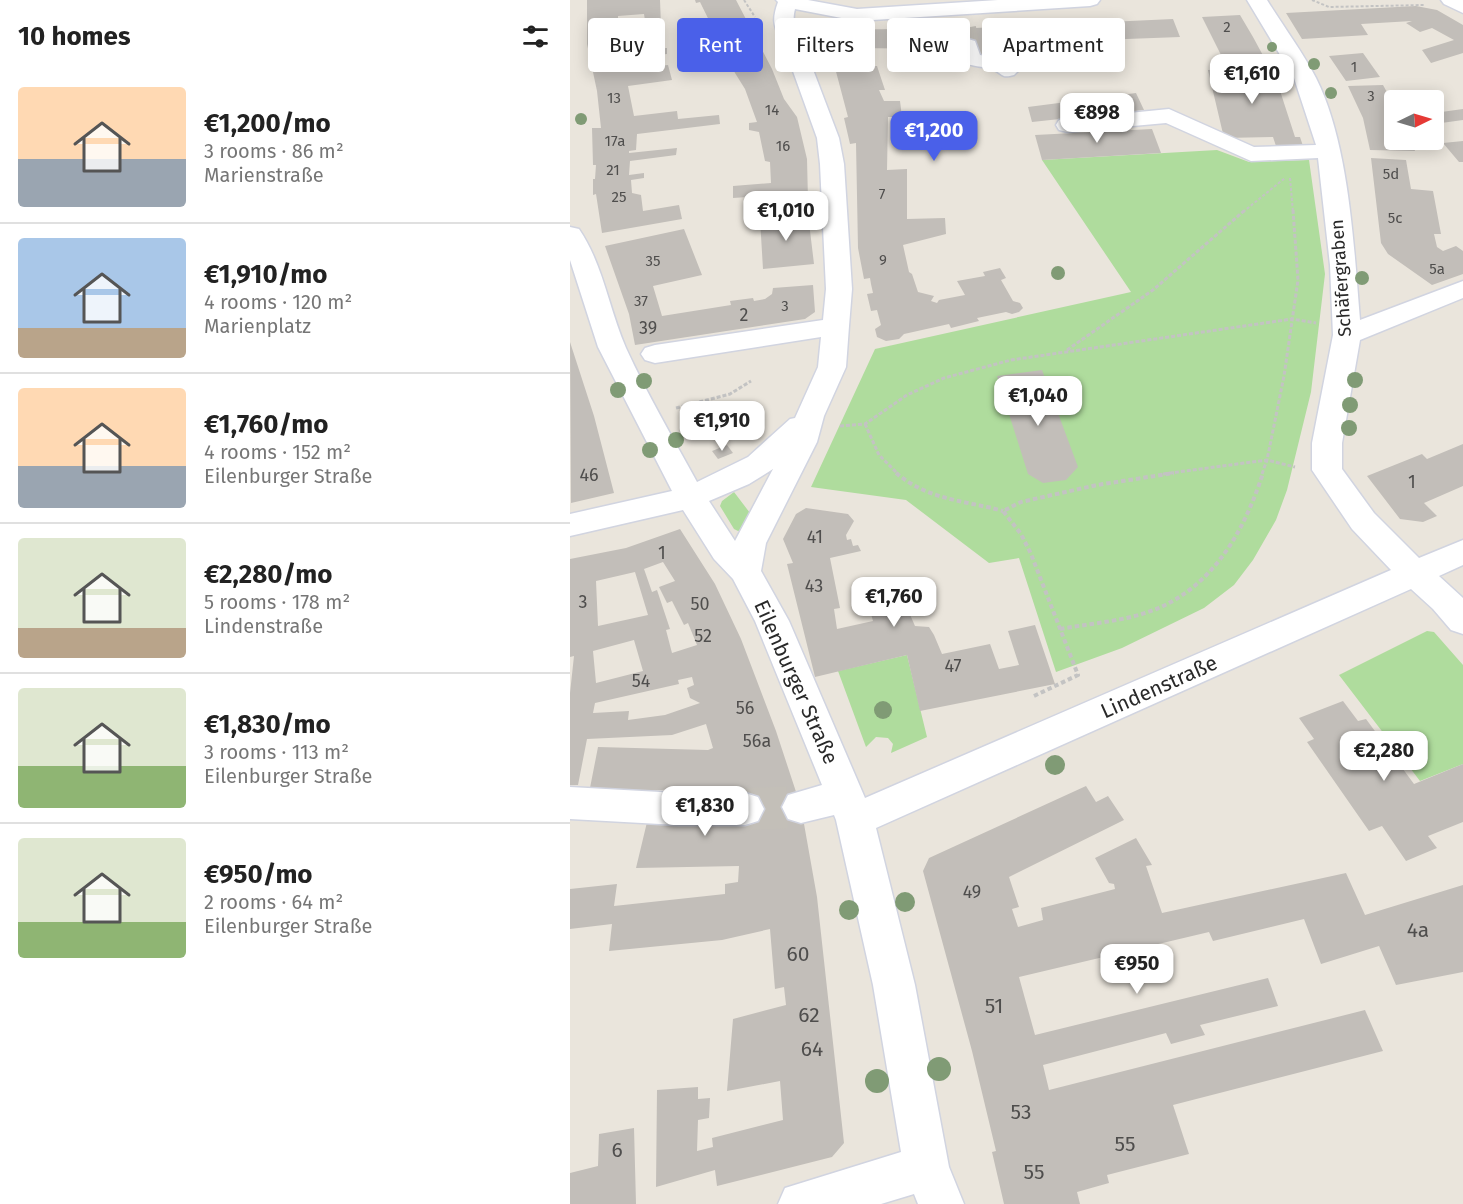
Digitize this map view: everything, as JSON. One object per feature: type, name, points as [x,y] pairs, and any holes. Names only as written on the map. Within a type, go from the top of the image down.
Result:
[{"type":"street","points":[[783,18],[787,0],[815,8],[887,19]]},
{"type":"street","points":[[970,26],[1042,2],[1090,0]]},
{"type":"street","name":"Schäfergraben","points":[[1257,0],[1301,72],[1306,108],[1329,151],[1343,265],[1347,335],[1327,443],[1327,470]]},
{"type":"street","points":[[1451,0],[1463,6]]},
{"type":"street","points":[[835,18],[857,15]]},
{"type":"street","points":[[745,572],[750,543],[802,442],[810,416],[832,367],[839,288],[832,164],[828,138],[804,72]]},
{"type":"street","points":[[1067,125],[1169,116],[1251,154],[1329,151]]},
{"type":"street","name":"Eilenburger Straße","points":[[570,234],[584,263],[612,347],[646,416],[689,495],[725,550],[745,572],[772,621],[850,808],[894,985],[929,1192]]},
{"type":"street","points":[[1347,335],[1463,289]]},
{"type":"street","points":[[655,354],[836,326]]},
{"type":"street","points":[[570,525],[612,517],[722,483],[759,464],[783,444],[810,416]]},
{"type":"street","points":[[1327,470],[1363,521],[1415,574],[1445,600],[1463,621]]},
{"type":"street","name":"Lindenstraße","points":[[801,807],[850,808],[1415,574],[1463,552]]},
{"type":"street","points":[[570,803],[678,809],[745,809]]},
{"type":"street","points":[[801,1204],[929,1192]]},
{"type":"path","points":[[1312,0],[1329,7],[1414,3],[1426,5]]},
{"type":"path","points":[[1060,629],[1149,612],[1198,585],[1233,544],[1253,506],[1267,460],[1284,376],[1298,280],[1289,174],[1212,237],[1153,290],[1065,351]]},
{"type":"path","points":[[1065,351],[1292,319],[1321,324]]},
{"type":"path","points":[[810,416],[839,426],[865,424],[908,395],[944,378],[1011,360],[1068,351],[1065,351]]},
{"type":"path","points":[[646,416],[730,394],[751,381]]},
{"type":"path","points":[[865,424],[869,440],[886,466],[917,489],[962,503],[1004,511],[1022,535],[1051,600],[1078,675],[1034,696]]},
{"type":"path","points":[[1004,511],[1012,503],[1038,499],[1095,484],[1267,460],[1294,467],[1327,470]]},
{"type":"green space","points":[[1217,150],[1249,162],[1309,160],[1325,274],[1311,392],[1287,490],[1276,520],[1253,560],[1234,585],[1204,608],[1122,648],[1056,672],[1019,558],[989,563],[906,500],[811,487],[875,349],[1131,292],[1042,160]]},
{"type":"green space","points":[[734,492],[750,513],[742,530],[738,531],[734,529],[720,506],[722,501]]},
{"type":"green space","points":[[1427,631],[1434,632],[1463,665],[1463,764],[1420,781],[1339,675]]},
{"type":"green space","points":[[907,655],[927,737],[891,753],[893,744],[888,738],[876,737],[866,747],[838,671]]},
{"type":"building","points":[[587,0],[660,0],[661,18],[645,18],[644,14],[618,16],[618,18],[588,18],[588,49]]},
{"type":"building","points":[[695,0],[736,0],[745,18],[708,18],[700,2],[696,3]]},
{"type":"building","points":[[1416,6],[1437,10],[1463,25],[1463,53],[1431,63],[1422,50],[1454,40],[1432,28],[1420,32],[1406,23],[1412,21],[1361,24],[1368,35],[1302,39],[1286,13]]},
{"type":"building","points":[[1240,15],[1266,61],[1225,63],[1202,17]]},
{"type":"building","points":[[1173,19],[1180,37],[1125,39],[1125,21]]},
{"type":"building","points":[[970,28],[982,28],[982,57],[977,45],[970,45]]},
{"type":"building","points":[[875,29],[887,29],[887,48],[875,48]]},
{"type":"building","points":[[763,52],[784,99],[797,117],[807,159],[808,200],[762,201],[763,196],[733,198],[733,186],[771,183],[770,162],[765,161],[759,132],[749,130],[749,123],[757,122],[745,89],[735,73],[763,72]]},
{"type":"building","points":[[1363,53],[1380,77],[1346,81],[1329,56]]},
{"type":"building","points":[[665,65],[668,65],[672,80],[628,86],[634,116],[677,111],[678,119],[719,115],[720,124],[637,134],[636,150],[629,151],[629,153],[677,148],[676,155],[630,161],[629,175],[644,173],[644,178],[631,180],[632,193],[641,195],[643,211],[679,205],[682,219],[602,233],[596,194],[593,195],[596,165],[593,165],[592,128],[601,128],[593,72],[665,72]]},
{"type":"building","points":[[875,66],[877,66],[885,90],[879,90],[884,101],[900,101],[902,117],[888,117],[887,170],[907,169],[907,219],[945,218],[946,234],[903,245],[909,272],[912,274],[918,292],[934,296],[931,301],[937,303],[939,300],[965,295],[957,281],[985,276],[983,272],[1000,268],[1006,278],[1001,280],[1013,301],[1020,303],[1023,308],[1019,312],[1012,314],[1006,312],[977,318],[979,321],[951,328],[949,324],[904,334],[899,339],[886,341],[877,337],[875,329],[881,325],[877,310],[871,311],[867,294],[873,293],[870,278],[864,279],[858,248],[856,143],[850,144],[844,118],[848,117],[836,72],[875,72]]},
{"type":"building","points":[[1272,66],[1295,137],[1300,137],[1303,146],[1276,146],[1273,137],[1224,138],[1208,70]]},
{"type":"building","points":[[1383,85],[1386,90],[1384,150],[1415,151],[1370,150],[1363,118],[1348,86]]},
{"type":"building","points":[[1136,93],[1144,110],[1032,122],[1028,107]]},
{"type":"building","points":[[1463,109],[1463,120],[1444,123],[1444,112]]},
{"type":"building","points":[[1152,129],[1161,153],[1042,160],[1035,135]]},
{"type":"building","points":[[1463,141],[1463,162],[1459,162],[1444,143]]},
{"type":"building","points":[[1371,158],[1406,160],[1411,189],[1433,191],[1441,234],[1434,234],[1437,247],[1443,251],[1456,246],[1463,251],[1463,274],[1432,285],[1388,254],[1381,243]]},
{"type":"building","points":[[808,214],[814,264],[763,269],[760,219]]},
{"type":"building","points":[[684,229],[702,275],[653,286],[662,316],[731,305],[730,301],[765,299],[772,294],[773,288],[813,285],[815,312],[805,319],[635,345],[629,314],[605,246]]},
{"type":"building","points":[[570,342],[594,416],[614,493],[571,503]]},
{"type":"building","points":[[1042,370],[1078,467],[1066,480],[1043,483],[1028,474],[997,376]]},
{"type":"building","points":[[1463,444],[1463,486],[1424,503],[1437,516],[1423,522],[1400,519],[1367,476],[1422,454],[1427,459]]},
{"type":"building","points":[[727,445],[733,453],[718,459],[712,451]]},
{"type":"building","points":[[806,508],[848,514],[854,521],[846,535],[847,540],[851,539],[853,546],[858,545],[861,551],[830,558],[840,608],[834,609],[837,629],[873,621],[867,600],[901,594],[915,626],[929,627],[942,654],[990,644],[999,669],[1019,665],[1008,631],[1035,625],[1055,684],[920,711],[907,655],[815,677],[787,564],[793,563],[783,539],[796,514]]},
{"type":"building","points":[[680,529],[715,584],[741,639],[776,731],[801,807],[817,897],[844,1143],[832,1157],[717,1186],[715,1170],[656,1187],[657,1090],[698,1087],[698,1099],[710,1098],[709,1118],[698,1120],[697,1151],[713,1147],[712,1138],[783,1120],[780,1081],[727,1091],[733,1019],[786,1005],[784,987],[775,989],[770,929],[722,940],[609,951],[612,924],[570,929],[570,889],[617,884],[614,906],[725,894],[725,884],[738,882],[739,866],[636,868],[648,818],[698,800],[699,787],[649,791],[648,797],[589,793],[598,747],[708,750],[713,748],[706,724],[672,735],[587,739],[578,785],[570,785],[570,693],[574,656],[570,657],[570,559],[626,548]],"holes":[[[663,562],[675,581],[659,587],[667,603],[672,601],[684,625],[688,623],[697,645],[672,653],[666,630],[670,629],[657,590],[652,592],[644,569]],[[635,572],[648,615],[598,626],[596,581]],[[634,640],[643,671],[596,683],[593,651]],[[692,677],[694,685],[687,688],[690,698],[700,703],[665,715],[628,720],[629,711],[593,713],[595,703],[679,684],[678,680]]]},
{"type":"building","points":[[1343,701],[1358,721],[1366,719],[1414,784],[1463,764],[1463,822],[1428,836],[1437,848],[1406,861],[1382,826],[1369,831],[1307,742],[1314,739],[1299,718]]},
{"type":"building","points":[[1086,786],[1096,802],[1108,796],[1124,820],[1009,877],[1019,907],[1012,909],[1018,927],[1043,920],[1041,908],[1115,889],[1114,884],[1109,883],[1095,858],[1136,838],[1152,865],[1146,866],[1162,913],[1346,873],[1365,915],[1463,885],[1463,972],[1396,985],[1379,946],[1321,964],[1304,919],[1213,941],[1209,932],[1019,977],[1035,1035],[1268,978],[1278,1006],[1200,1025],[1205,1035],[1171,1044],[1166,1033],[1043,1065],[1049,1090],[1365,1010],[1383,1051],[1173,1105],[1189,1154],[1107,1175],[1109,1183],[1077,1192],[1080,1204],[1004,1204],[992,1152],[996,1151],[972,1051],[923,871],[929,858]]},
{"type":"building","points":[[634,1128],[636,1204],[570,1204],[570,1173],[598,1166],[599,1134]]},
{"type":"tunnel","points":[[745,809],[801,807]]}]
